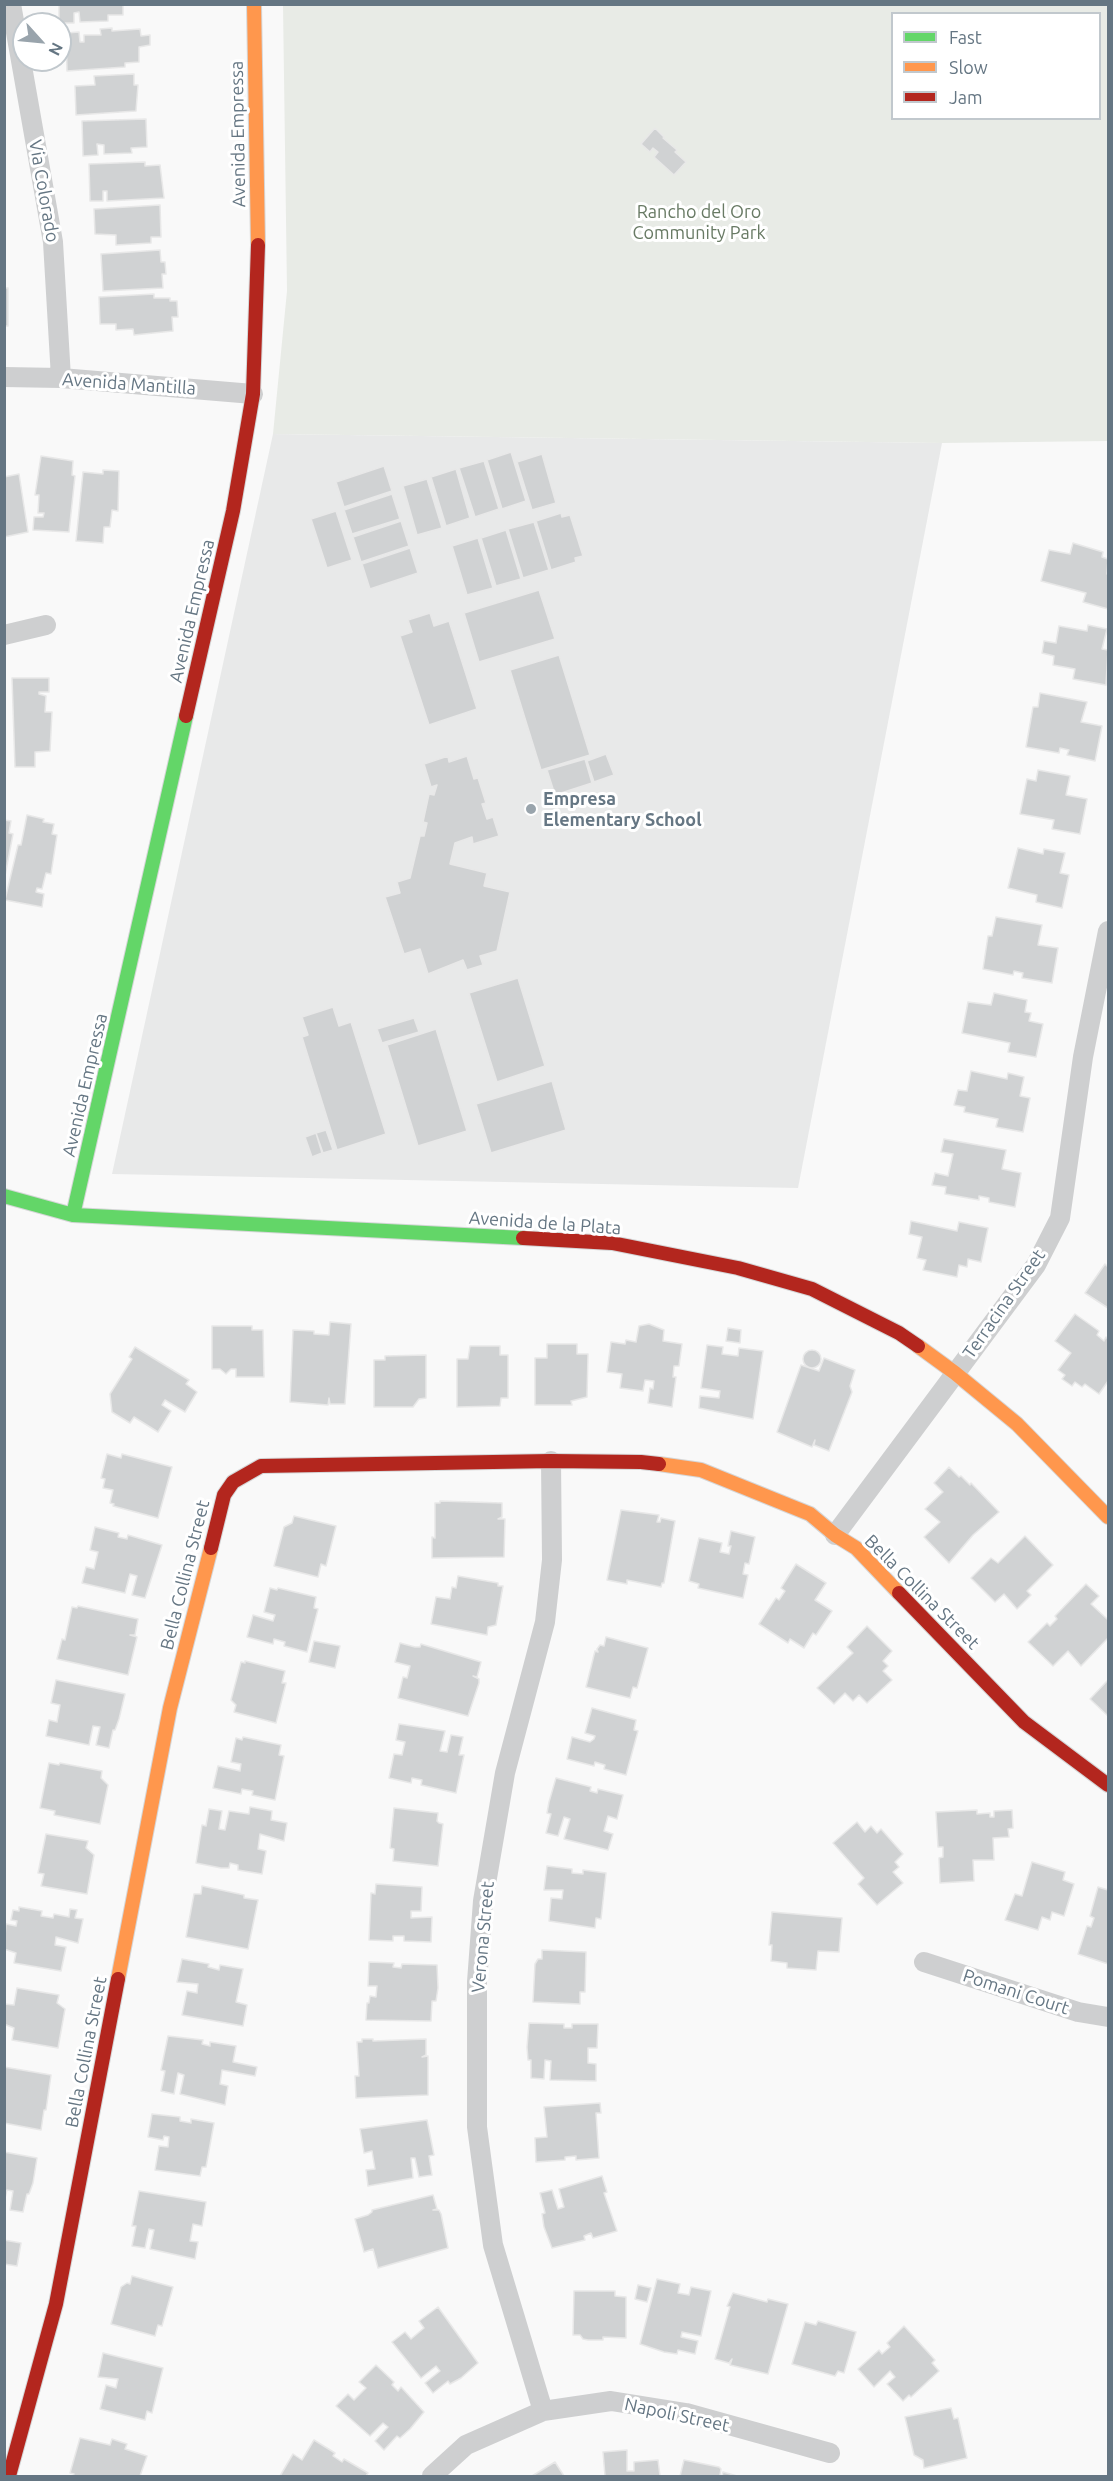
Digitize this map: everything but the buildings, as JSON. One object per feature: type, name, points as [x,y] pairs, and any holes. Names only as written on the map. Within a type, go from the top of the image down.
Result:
[{"type":"street","name":"Via Colorado","points":[[11,4],[53,242],[61,378]]},
{"type":"street","name":"Avenida Empressa","points":[[74,1215],[233,511],[253,394],[258,272],[254,4]]},
{"type":"street","name":"Avenida Mantilla","points":[[4,377],[61,378],[253,394]]},
{"type":"street","points":[[4,635],[46,625]]},
{"type":"street","name":"Terracina Street","points":[[836,1535],[1036,1265],[1060,1218],[1083,1057],[1108,931]]},
{"type":"street","name":"Avenida de la Plata","points":[[4,1196],[74,1215],[612,1243],[738,1268],[812,1289],[898,1333],[955,1373],[1017,1424],[1108,1517]]},
{"type":"street","name":"Bella Collina Street","points":[[9,2476],[56,2304],[170,1708],[225,1495],[233,1482],[261,1466],[551,1461],[641,1462],[701,1470],[810,1514],[856,1548],[1024,1722],[1108,1785]]},
{"type":"street","name":"Verona Street","points":[[543,2411],[493,2245],[477,2127],[477,1982],[483,1901],[505,1773],[545,1622],[552,1560],[551,1461]]},
{"type":"street","name":"Pomani Court","points":[[924,1962],[1078,2012],[1108,2017]]},
{"type":"street","name":"Napoli Street","points":[[432,2476],[466,2445],[543,2411],[612,2401],[686,2414],[830,2453]]},
{"type":"shaded area","name":"Empresa Elementary School","points":[[273,434],[942,443],[798,1188],[112,1174]]},
{"type":"green space","name":"Rancho del Oro Community Park","points":[[283,5],[1108,5],[1108,441],[942,443],[273,434],[287,291]]},
{"type":"traffic: fast","points":[[73,1215],[186,716]]},
{"type":"traffic: fast","points":[[4,1196],[73,1215],[523,1238]]},
{"type":"traffic: slow","points":[[254,4],[258,245]]},
{"type":"traffic: slow","points":[[918,1346],[1017,1424],[1108,1517]]},
{"type":"traffic: slow","points":[[659,1464],[701,1470],[810,1514],[835,1535],[856,1548],[899,1593]]},
{"type":"traffic: slow","points":[[118,1979],[170,1708],[211,1548]]},
{"type":"traffic: jam","points":[[186,716],[233,511],[253,394],[258,245]]},
{"type":"traffic: jam","points":[[523,1238],[612,1243],[738,1268],[812,1289],[899,1333],[918,1346]]},
{"type":"traffic: jam","points":[[211,1548],[224,1495],[233,1482],[261,1466],[551,1461],[659,1464]]},
{"type":"traffic: jam","points":[[899,1593],[1024,1722],[1108,1785]]},
{"type":"traffic: jam","points":[[9,2476],[56,2304],[118,1979]]},
{"type":"place","name":"Empresa Elementary School","points":[[531,809]]}]
